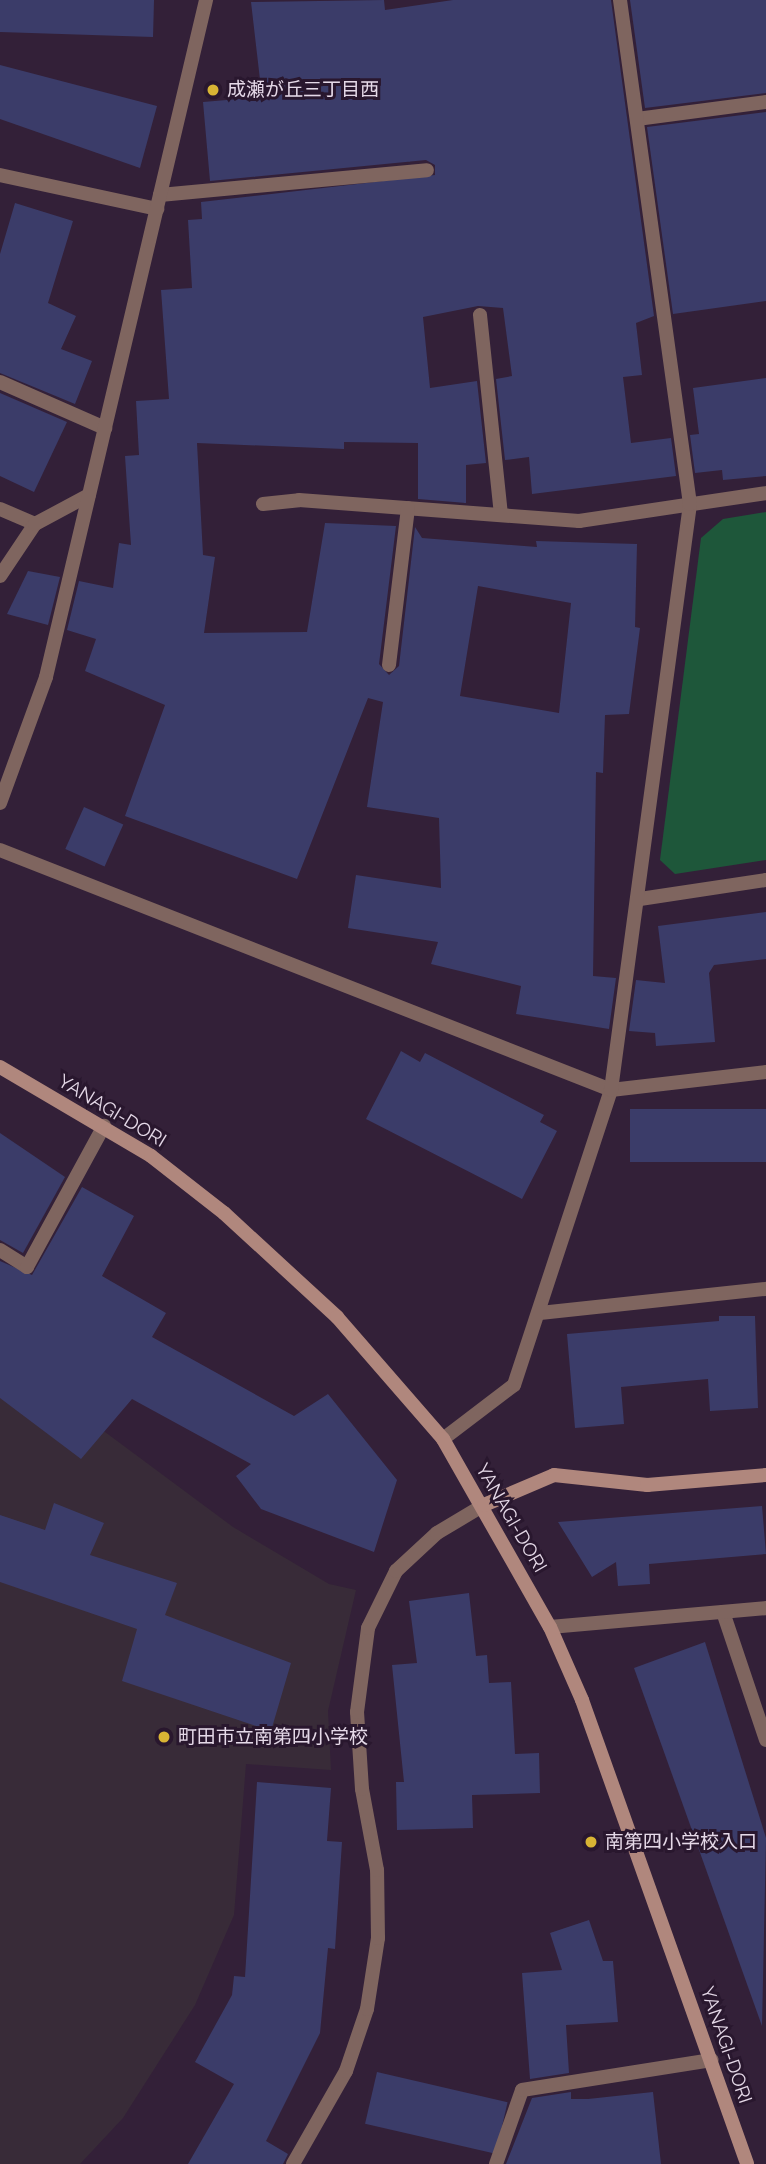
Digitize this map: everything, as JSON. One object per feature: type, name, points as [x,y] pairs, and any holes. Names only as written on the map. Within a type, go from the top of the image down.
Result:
[{"type":"street","points":[[0,803],[46,677],[206,0]]},
{"type":"street","points":[[443,1439],[514,1385],[540,1313],[611,1090],[640,899],[690,504],[620,0]]},
{"type":"street","points":[[637,119],[766,102]]},
{"type":"street","points":[[0,175],[158,202],[427,170]]},
{"type":"street","points":[[480,316],[501,515]]},
{"type":"street","points":[[0,382],[105,428]]},
{"type":"street","points":[[263,504],[299,500],[579,521],[766,494]]},
{"type":"street","points":[[0,576],[35,524],[89,495]]},
{"type":"street","points":[[389,665],[408,508]]},
{"type":"street","points":[[0,509],[35,524]]},
{"type":"street","points":[[0,850],[611,1090],[766,1072]]},
{"type":"street","points":[[640,899],[766,880]]},
{"type":"street","name":"YANAGI-DORI","points":[[0,1067],[151,1156],[284,1264],[443,1439],[484,1505],[550,1627],[582,1700],[747,2164]]},
{"type":"street","points":[[0,1250],[27,1267],[104,1126]]},
{"type":"street","points":[[540,1313],[766,1289]]},
{"type":"street","points":[[293,2164],[346,2071],[368,2009],[378,1938],[377,1870],[362,1789],[357,1712],[368,1628],[396,1571],[437,1533],[484,1505],[554,1475],[647,1485],[766,1475]]},
{"type":"street","points":[[550,1627],[766,1608]]},
{"type":"street","points":[[723,1612],[766,1740]]},
{"type":"street","points":[[496,2164],[522,2090],[712,2060]]},
{"type":"shaded area","name":"町田市立南第四小学校","points":[[0,1363],[70,1406],[233,1527],[329,1584],[356,1590],[328,1711],[331,1770],[246,1764],[234,1915],[195,2005],[123,2118],[80,2164],[0,2164]]},
{"type":"green space","points":[[766,512],[766,860],[675,874],[660,860],[701,538],[723,519]]},
{"type":"building","points":[[0,0],[154,0],[153,37],[0,32]]},
{"type":"building","points":[[384,0],[385,10],[453,0],[611,0],[654,316],[636,323],[642,375],[623,377],[631,443],[671,438],[676,476],[532,494],[529,457],[505,460],[496,379],[512,376],[503,308],[478,306],[423,317],[430,388],[477,381],[486,463],[466,465],[466,503],[418,499],[418,443],[344,442],[344,449],[197,443],[203,555],[215,557],[204,633],[307,632],[325,523],[396,526],[379,664],[389,675],[399,666],[415,527],[422,538],[537,547],[536,541],[637,544],[635,627],[640,628],[629,714],[605,715],[603,773],[596,772],[593,976],[616,978],[609,1029],[516,1014],[521,986],[431,964],[438,942],[348,928],[356,875],[441,888],[439,818],[367,807],[383,702],[368,698],[297,879],[125,816],[165,705],[85,671],[96,639],[67,630],[79,581],[113,588],[119,543],[131,545],[125,456],[139,455],[136,401],[169,399],[161,290],[192,288],[188,220],[202,219],[201,202],[435,175],[435,165],[426,160],[210,181],[203,102],[262,97],[251,2]],"holes":[[[478,586],[571,603],[559,713],[460,696]]]},
{"type":"building","points":[[630,0],[766,0],[766,93],[645,108]]},
{"type":"building","points":[[0,65],[157,106],[140,168],[0,119]]},
{"type":"building","points":[[766,112],[766,301],[673,314],[647,127]]},
{"type":"building","points":[[15,203],[73,221],[48,303],[76,316],[61,349],[92,361],[75,404],[0,373],[0,254]]},
{"type":"building","points":[[766,378],[766,476],[723,480],[722,470],[695,473],[690,435],[699,434],[693,388]]},
{"type":"building","points":[[0,393],[67,422],[34,492],[0,476]]},
{"type":"building","points":[[28,571],[60,577],[48,625],[7,614]]},
{"type":"building","points":[[84,807],[123,824],[105,867],[65,849]]},
{"type":"building","points":[[766,912],[766,959],[714,965],[709,973],[715,1042],[656,1046],[655,1033],[629,1031],[636,980],[665,983],[658,926]]},
{"type":"building","points":[[401,1051],[420,1062],[425,1053],[544,1115],[540,1122],[557,1131],[522,1199],[366,1119]]},
{"type":"building","points":[[630,1109],[766,1109],[766,1162],[630,1162]]},
{"type":"building","points":[[0,1133],[65,1177],[23,1253],[0,1240]]},
{"type":"building","points":[[82,1187],[134,1216],[102,1276],[166,1313],[152,1337],[294,1416],[328,1394],[397,1480],[374,1552],[261,1509],[236,1476],[251,1464],[132,1399],[81,1459],[0,1398],[0,1261],[32,1275]]},
{"type":"building","points":[[719,1316],[755,1316],[758,1408],[710,1411],[708,1379],[621,1387],[624,1424],[575,1428],[567,1334],[719,1321]]},
{"type":"building","points":[[54,1503],[104,1523],[90,1555],[177,1583],[165,1615],[291,1663],[271,1731],[122,1681],[137,1629],[0,1582],[0,1515],[45,1530]]},
{"type":"building","points":[[762,1506],[766,1554],[649,1564],[650,1584],[618,1586],[616,1562],[592,1577],[558,1522]]},
{"type":"building","points":[[469,1593],[476,1656],[487,1655],[489,1683],[511,1682],[515,1754],[539,1753],[540,1793],[472,1795],[473,1828],[397,1830],[396,1782],[404,1782],[392,1665],[417,1663],[409,1601]]},
{"type":"building","points":[[705,1642],[766,1838],[762,2026],[634,1668]]},
{"type":"building","points":[[257,1782],[331,1788],[327,1841],[342,1842],[335,1949],[328,1948],[320,2033],[266,2141],[288,2154],[283,2164],[188,2164],[234,2084],[195,2062],[232,1995],[234,1976],[245,1977]]},
{"type":"building","points":[[589,1920],[603,1961],[613,1961],[618,2022],[566,2025],[569,2073],[530,2079],[522,1973],[562,1970],[550,1933]]},
{"type":"building","points":[[377,2072],[508,2102],[496,2154],[365,2124]]},
{"type":"building","points":[[571,2092],[571,2099],[588,2099],[653,2092],[661,2164],[506,2164],[532,2098]]},
{"type":"place","name":"成瀬が丘三丁目西","points":[[213,90]]},
{"type":"place","name":"町田市立南第四小学校","points":[[164,1737]]},
{"type":"place","name":"南第四小学校入口","points":[[591,1842]]}]
